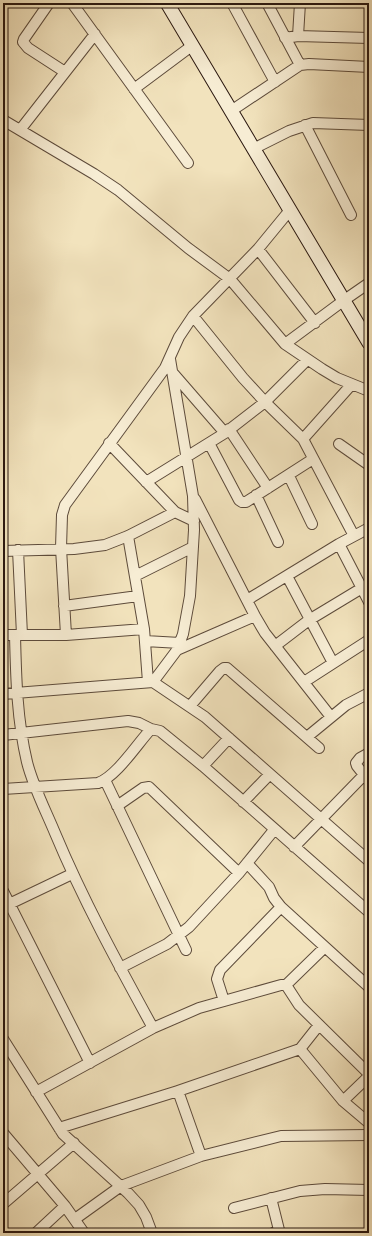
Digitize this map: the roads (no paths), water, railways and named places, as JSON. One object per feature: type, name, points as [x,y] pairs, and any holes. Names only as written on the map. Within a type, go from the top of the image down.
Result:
[{"type":"street","points":[[49,3],[23,42],[28,48],[65,72]]},
{"type":"street","points":[[72,3],[188,163]]},
{"type":"street","points":[[167,3],[369,343]]},
{"type":"street","points":[[232,3],[275,82]]},
{"type":"street","points":[[267,3],[300,65]]},
{"type":"street","points":[[298,36],[300,3]]},
{"type":"street","points":[[20,130],[95,34]]},
{"type":"street","points":[[285,38],[298,36],[369,38]]},
{"type":"street","points":[[134,89],[193,45]]},
{"type":"street","points":[[231,111],[275,82],[293,68],[300,65],[309,64],[369,67]]},
{"type":"street","points":[[3,120],[89,170],[118,190],[188,248],[230,279],[285,344],[307,360],[352,384],[369,391]]},
{"type":"street","points":[[253,150],[289,131],[305,125],[321,123],[369,125]]},
{"type":"street","points":[[305,125],[350,215]]},
{"type":"street","points":[[66,635],[61,548],[62,515],[65,505],[160,374],[170,359],[179,337],[193,316],[258,250],[290,210]]},
{"type":"street","points":[[258,250],[315,323]]},
{"type":"street","points":[[285,344],[369,283]]},
{"type":"street","points":[[193,316],[243,378],[265,402],[303,438],[313,460],[354,536]]},
{"type":"street","points":[[151,682],[179,646],[190,596],[193,547],[193,496],[170,359]]},
{"type":"street","points":[[146,482],[227,431],[265,402],[307,360]]},
{"type":"street","points":[[172,372],[227,431],[268,488]]},
{"type":"street","points":[[303,438],[352,384]]},
{"type":"street","points":[[109,443],[175,512],[194,521]]},
{"type":"street","points":[[209,443],[239,500],[243,502],[289,476],[313,460]]},
{"type":"street","points":[[339,444],[368,463]]},
{"type":"street","points":[[289,476],[312,524]]},
{"type":"street","points":[[256,495],[278,542]]},
{"type":"street","points":[[193,496],[265,633],[331,716]]},
{"type":"street","points":[[3,551],[61,548],[74,549],[105,545],[128,536],[175,512]]},
{"type":"street","points":[[247,600],[339,544],[369,528]]},
{"type":"street","points":[[128,536],[144,629],[151,682]]},
{"type":"street","points":[[339,544],[369,602]]},
{"type":"street","points":[[135,576],[193,547]]},
{"type":"street","points":[[18,550],[17,693],[27,760],[35,786],[72,874],[120,968],[153,1028]]},
{"type":"street","points":[[287,576],[333,663]]},
{"type":"street","points":[[275,646],[309,620],[362,588]]},
{"type":"street","points":[[64,606],[138,596]]},
{"type":"street","points":[[145,641],[179,646],[255,616]]},
{"type":"street","points":[[3,635],[66,635],[144,629]]},
{"type":"street","points":[[304,682],[369,640]]},
{"type":"street","points":[[190,706],[220,671],[227,668],[319,748]]},
{"type":"street","points":[[3,694],[151,682],[190,706],[368,857]]},
{"type":"street","points":[[307,737],[346,705],[369,693]]},
{"type":"street","points":[[3,735],[128,721],[140,723],[151,729],[160,731],[203,766],[369,912]]},
{"type":"street","points":[[3,789],[98,783],[105,780],[113,773],[151,729]]},
{"type":"street","points":[[203,766],[229,738]]},
{"type":"street","points":[[294,847],[367,778],[356,763],[360,758],[369,753]]},
{"type":"street","points":[[243,802],[270,774]]},
{"type":"street","points":[[105,780],[186,950]]},
{"type":"street","points":[[117,806],[142,788],[149,787],[239,873]]},
{"type":"street","points":[[120,968],[168,944],[179,936],[239,873],[274,830]]},
{"type":"street","points":[[247,863],[269,887],[274,898],[281,907],[369,987]]},
{"type":"street","points":[[6,906],[72,874]]},
{"type":"street","points":[[3,891],[6,906],[90,1063]]},
{"type":"street","points":[[224,1001],[217,979],[220,970],[281,907]]},
{"type":"street","points":[[36,1092],[153,1028],[199,1008],[278,986],[286,986],[325,947]]},
{"type":"street","points":[[286,986],[299,1005],[369,1075],[343,1101]]},
{"type":"street","points":[[59,1128],[178,1091],[300,1049],[319,1025]]},
{"type":"street","points":[[3,1039],[63,1134],[140,1205],[152,1233]]},
{"type":"street","points":[[300,1049],[343,1101],[369,1123]]},
{"type":"street","points":[[178,1091],[201,1156]]},
{"type":"street","points":[[3,1133],[65,1206],[84,1233]]},
{"type":"street","points":[[75,1219],[121,1186],[201,1156],[281,1136],[369,1135]]},
{"type":"street","points":[[3,1204],[74,1143]]},
{"type":"street","points":[[234,1208],[300,1191],[369,1190]]},
{"type":"street","points":[[271,1198],[279,1230],[273,1233]]},
{"type":"street","points":[[36,1233],[65,1206]]}]
